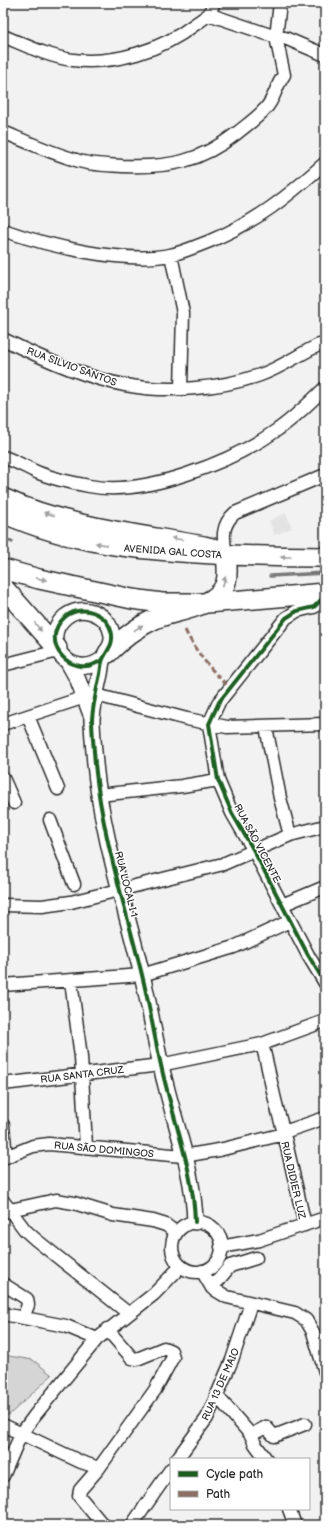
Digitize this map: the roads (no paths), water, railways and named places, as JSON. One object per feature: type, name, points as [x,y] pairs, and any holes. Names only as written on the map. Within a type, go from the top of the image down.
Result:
[{"type":"main road","name":"AVENIDA GAL COSTA","points":[[3,513],[48,531],[120,547],[154,551],[264,557],[325,557]]},
{"type":"main road","points":[[106,656],[126,636],[139,627],[156,619],[207,603],[222,589],[226,583],[226,555]]},
{"type":"main road","points":[[3,569],[132,600],[168,604],[207,603],[325,595]]},
{"type":"main road","points":[[3,588],[57,647]]},
{"type":"street","points":[[3,36],[67,59],[80,61],[108,59],[161,46],[182,34],[208,14],[214,3]]},
{"type":"street","points":[[3,132],[55,154],[83,162],[108,165],[156,167],[195,159],[230,139],[269,105],[274,96],[276,86],[284,75],[276,37],[280,3]]},
{"type":"street","points":[[208,14],[276,37],[285,38],[325,55]]},
{"type":"street","points":[[3,230],[78,250],[121,256],[153,257],[171,255],[246,225],[292,192],[325,163]]},
{"type":"street","points":[[171,255],[183,313],[181,388]]},
{"type":"street","name":"RUA SILVIO SANTOS","points":[[3,339],[42,357],[103,380],[147,388],[181,388],[223,385],[244,380],[282,366],[319,345],[325,344]]},
{"type":"street","points":[[3,457],[39,473],[82,485],[104,488],[133,487],[180,476],[202,469],[261,441],[278,430],[325,388]]},
{"type":"street","points":[[226,555],[225,524],[235,513],[325,475]]},
{"type":"street","points":[[3,496],[20,504],[55,516],[204,544],[217,547],[226,555]]},
{"type":"street","points":[[209,724],[219,702],[286,618],[297,611],[314,607],[325,595]]},
{"type":"street","points":[[90,696],[106,656],[112,640],[110,627],[101,616],[88,610],[74,612],[65,617],[58,626],[57,647],[68,662],[87,667],[106,656]]},
{"type":"street","points":[[3,665],[57,647]]},
{"type":"street","name":"RUA LOCAL I 1","points":[[68,662],[90,696],[99,795],[120,889],[142,976],[160,1065],[194,1199],[195,1222]]},
{"type":"street","points":[[3,724],[90,696],[227,727],[325,724]]},
{"type":"street","points":[[28,716],[58,789]]},
{"type":"street","name":"RUA SÃO VICENTE","points":[[209,724],[218,780],[232,813],[325,983]]},
{"type":"street","points":[[266,727],[280,798],[290,835]]},
{"type":"street","points":[[3,778],[14,803]]},
{"type":"street","points":[[99,795],[182,786],[218,780]]},
{"type":"street","points":[[50,820],[74,884]]},
{"type":"street","points":[[3,905],[42,906],[71,902],[223,864],[290,835],[325,826]]},
{"type":"street","points":[[282,905],[325,887]]},
{"type":"street","points":[[3,985],[142,976],[234,947],[290,921]]},
{"type":"street","points":[[71,981],[82,1074],[86,1146]]},
{"type":"street","name":"RUA SANTA CRUZ","points":[[3,1084],[160,1065],[262,1044],[325,1021]]},
{"type":"street","name":"RUA DIDIER LUZ","points":[[262,1044],[270,1074],[275,1104],[284,1133],[305,1225]]},
{"type":"street","name":"RUA SÃO DOMINGOS","points":[[4,1157],[33,1146],[49,1144],[86,1146],[183,1156],[219,1150],[284,1133],[325,1118]]},
{"type":"street","points":[[3,1125],[4,1157]]},
{"type":"street","points":[[6,1205],[56,1200],[74,1202],[113,1215],[153,1221],[166,1225],[176,1232]]},
{"type":"street","points":[[6,1205],[35,1240],[128,1313]]},
{"type":"street","points":[[222,1247],[259,1240],[325,1218]]},
{"type":"street","points":[[195,1222],[210,1226],[219,1237],[222,1247],[219,1258],[214,1264],[202,1271],[187,1270],[180,1266],[173,1254],[172,1246],[176,1232],[188,1224],[195,1222]]},
{"type":"street","points":[[212,1288],[230,1266],[256,1258]]},
{"type":"street","points":[[3,1476],[21,1434],[97,1339],[107,1329],[154,1294],[180,1266]]},
{"type":"street","points":[[202,1271],[212,1288],[227,1297],[295,1313],[306,1320],[312,1332],[325,1372]]},
{"type":"street","points":[[3,1284],[24,1296],[28,1305],[23,1318]]},
{"type":"street","name":"RUA 13 DE MAIO","points":[[178,1458],[207,1418],[234,1354],[250,1303]]},
{"type":"street","points":[[3,1314],[66,1326],[97,1339]]},
{"type":"street","points":[[103,1525],[79,1496],[80,1490],[99,1468],[155,1390],[173,1357],[172,1351],[164,1348],[137,1359],[132,1358],[107,1329]]},
{"type":"street","points":[[216,1396],[251,1435],[255,1444],[265,1458]]},
{"type":"street","points":[[251,1435],[266,1427],[274,1436],[305,1424]]},
{"type":"street","points":[[3,1425],[80,1462],[99,1468]]},
{"type":"street","points":[[132,1525],[170,1470]]},
{"type":"street","points":[[289,1510],[295,1525]]},
{"type":"waterway","points":[[3,538],[12,542]]},
{"type":"waterway","points":[[270,576],[325,573]]}]
